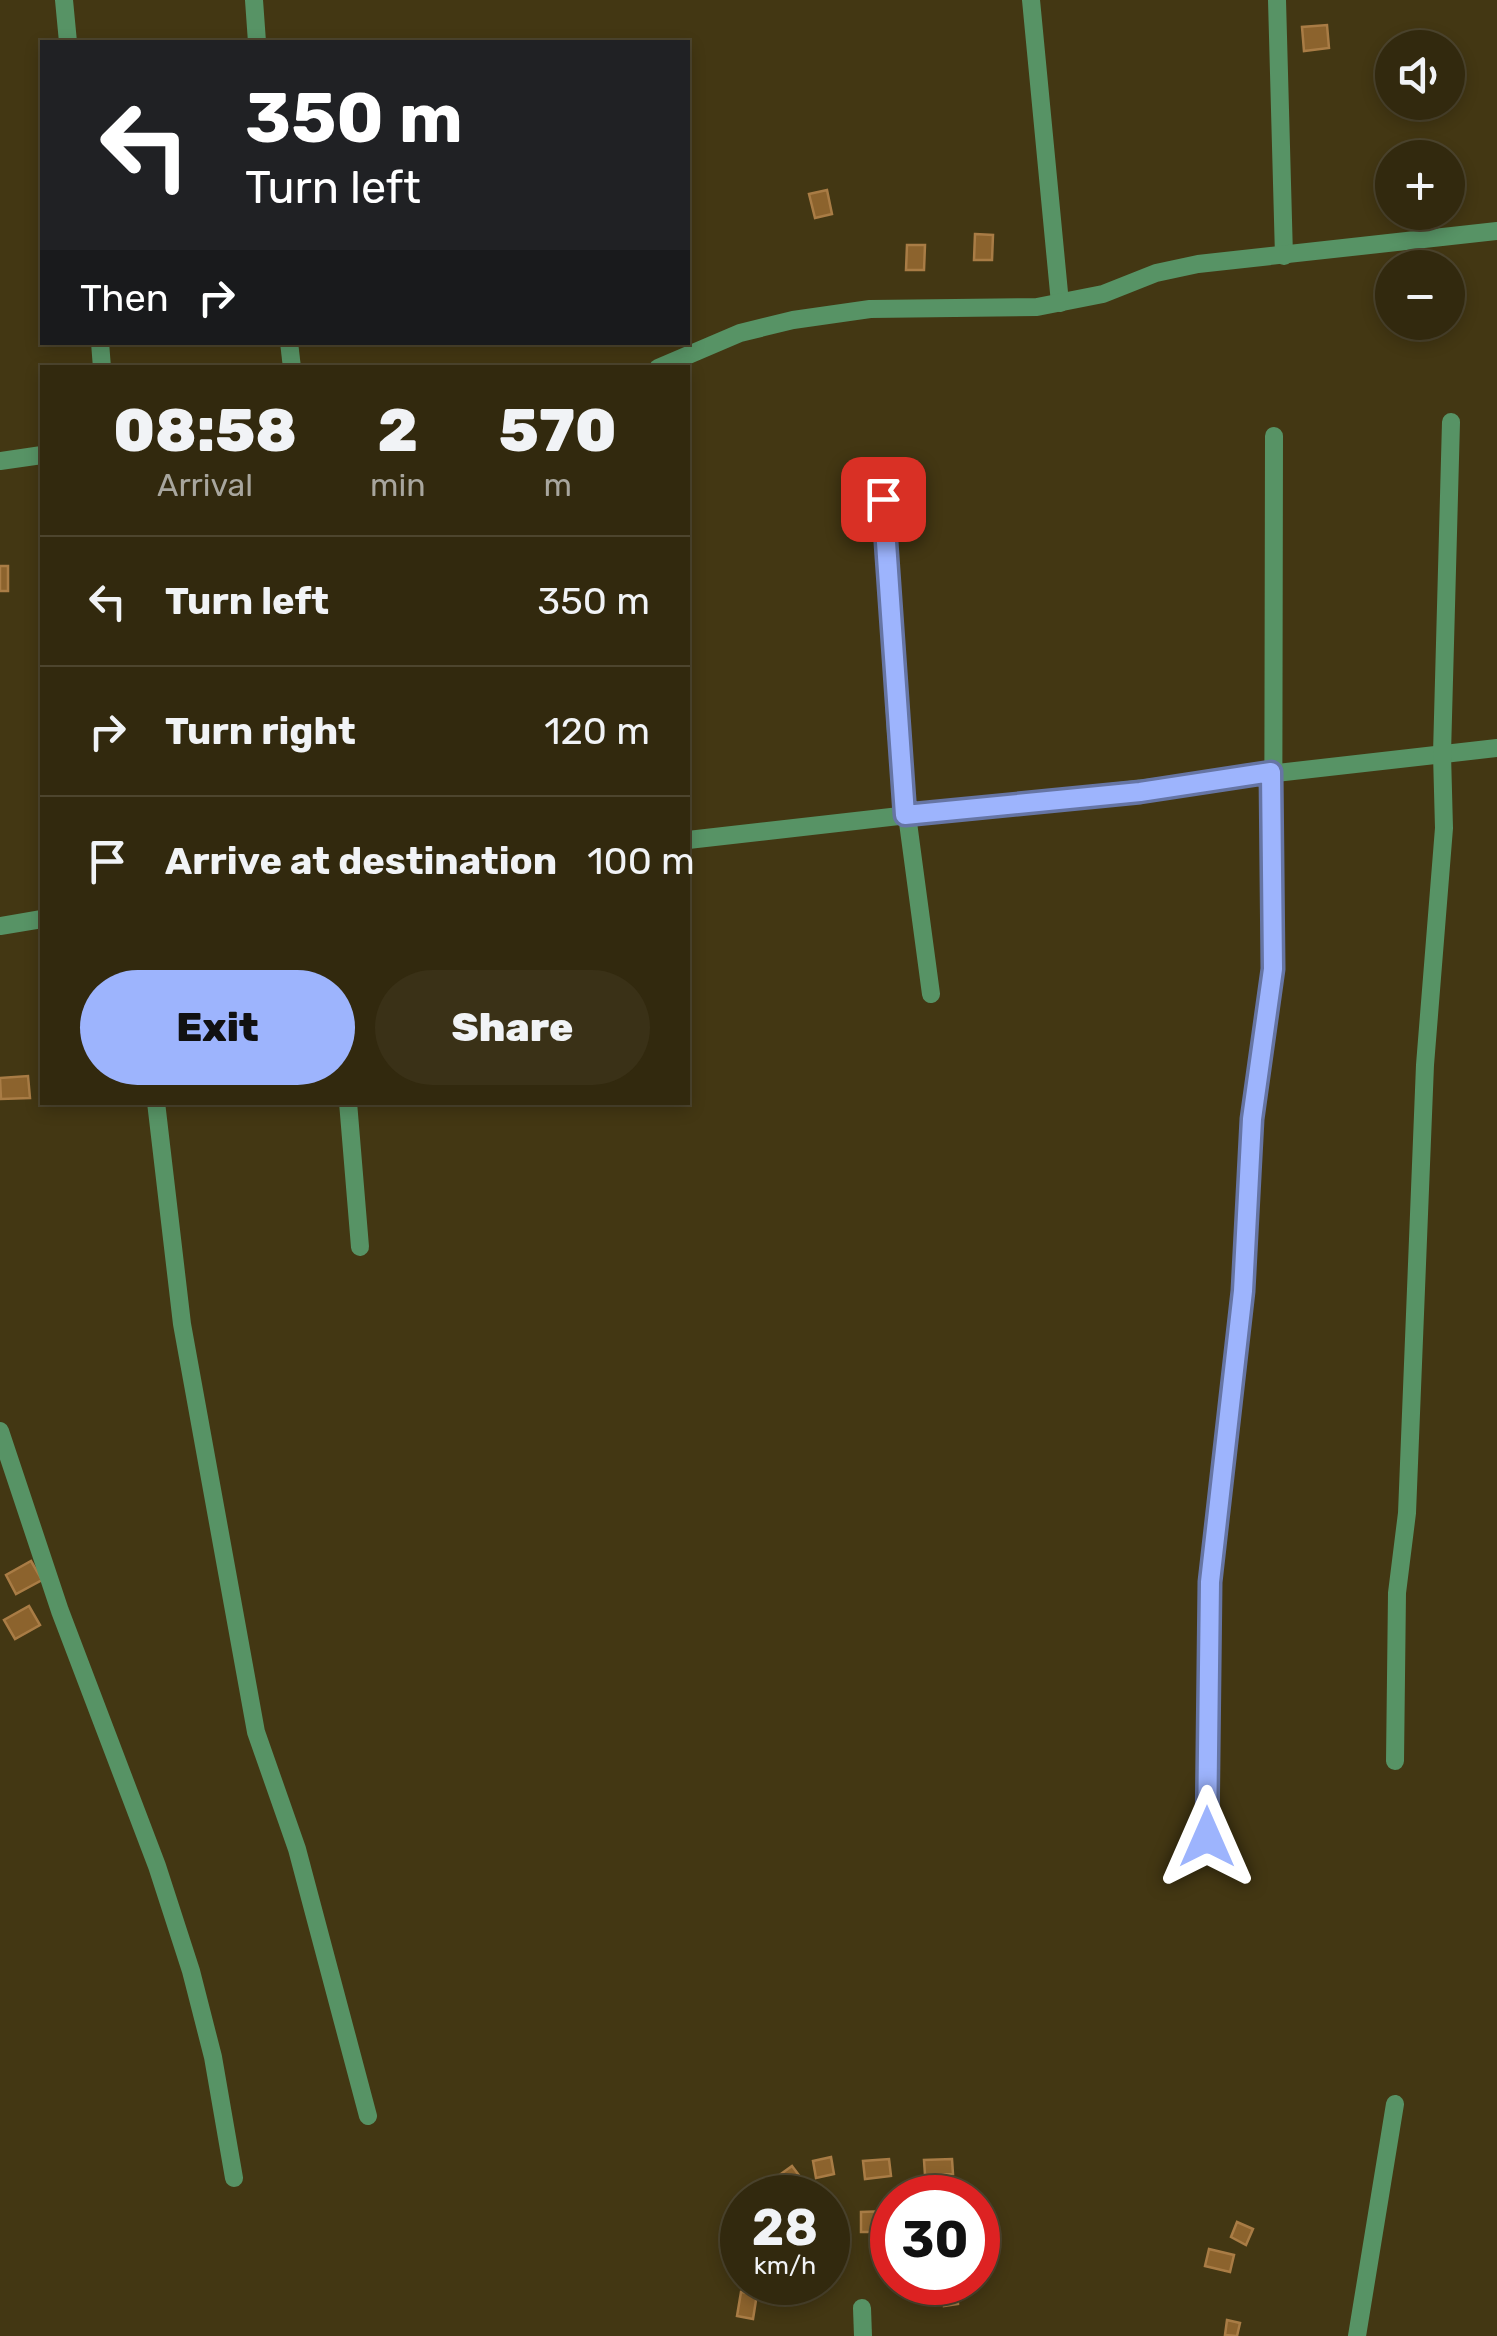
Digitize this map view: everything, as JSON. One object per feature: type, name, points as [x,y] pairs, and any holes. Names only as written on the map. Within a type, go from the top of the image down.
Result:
[{"type":"street","points":[[64,0],[68,40]]},
{"type":"street","points":[[254,0],[257,40]]},
{"type":"street","points":[[1032,0],[1060,303]]},
{"type":"street","points":[[1277,0],[1284,256]]},
{"type":"street","points":[[665,365],[740,333],[793,320],[870,310],[1060,303],[1198,264],[1497,232]]},
{"type":"street","points":[[1395,1761],[1397,1593],[1407,1513],[1426,1065],[1444,828],[1442,754],[1451,422]]},
{"type":"street","points":[[1207,1837],[1210,1582],[1243,1291],[1252,1119],[1273,969],[1271,772],[1277,553],[1274,436]]},
{"type":"street","points":[[0,461],[40,455]]},
{"type":"street","points":[[883,499],[905,815],[931,994]]},
{"type":"street","points":[[690,840],[1140,792],[1271,772],[1497,748]]},
{"type":"street","points":[[0,926],[40,920]]},
{"type":"street","points":[[156,1105],[182,1324],[256,1732],[296,1849],[368,2116]]},
{"type":"street","points":[[348,1105],[360,1247]]},
{"type":"street","points":[[0,1431],[60,1611],[158,1866],[192,1971],[234,2178]]},
{"type":"street","points":[[1356,2336],[1396,2104]]},
{"type":"street","points":[[862,2308],[864,2336]]},
{"type":"building","points":[[1327,25],[1329,48],[1304,51],[1302,27]]},
{"type":"building","points":[[827,190],[832,214],[815,218],[809,194]]},
{"type":"building","points":[[975,234],[993,235],[992,260],[974,260]]},
{"type":"building","points":[[907,245],[925,245],[924,270],[906,270]]},
{"type":"building","points":[[0,566],[8,566],[8,591],[0,591]]},
{"type":"building","points":[[28,1076],[30,1098],[1,1099],[0,1078]]},
{"type":"building","points":[[31,1561],[42,1580],[16,1594],[6,1575]]},
{"type":"building","points":[[29,1606],[40,1625],[15,1639],[4,1620]]},
{"type":"building","points":[[831,2157],[834,2174],[815,2175],[813,2161]]},
{"type":"building","points":[[889,2159],[891,2175],[870,2175],[865,2179],[863,2161]]},
{"type":"building","points":[[952,2159],[953,2174],[925,2175],[924,2160]]},
{"type":"building","points":[[792,2166],[799,2175],[779,2175]]},
{"type":"building","points":[[861,2212],[870,2212],[870,2232],[861,2232]]},
{"type":"building","points":[[1237,2222],[1253,2229],[1246,2245],[1231,2237]]},
{"type":"building","points":[[1209,2249],[1234,2255],[1230,2272],[1205,2266]]},
{"type":"building","points":[[739,2305],[755,2305],[753,2319],[737,2316]]},
{"type":"building","points":[[1227,2320],[1240,2323],[1237,2336],[1225,2335]]},
{"type":"route","points":[[883,499],[896,734],[905,815],[1140,792],[1271,772],[1273,969],[1252,1119],[1243,1291],[1210,1582],[1207,1837]]}]
